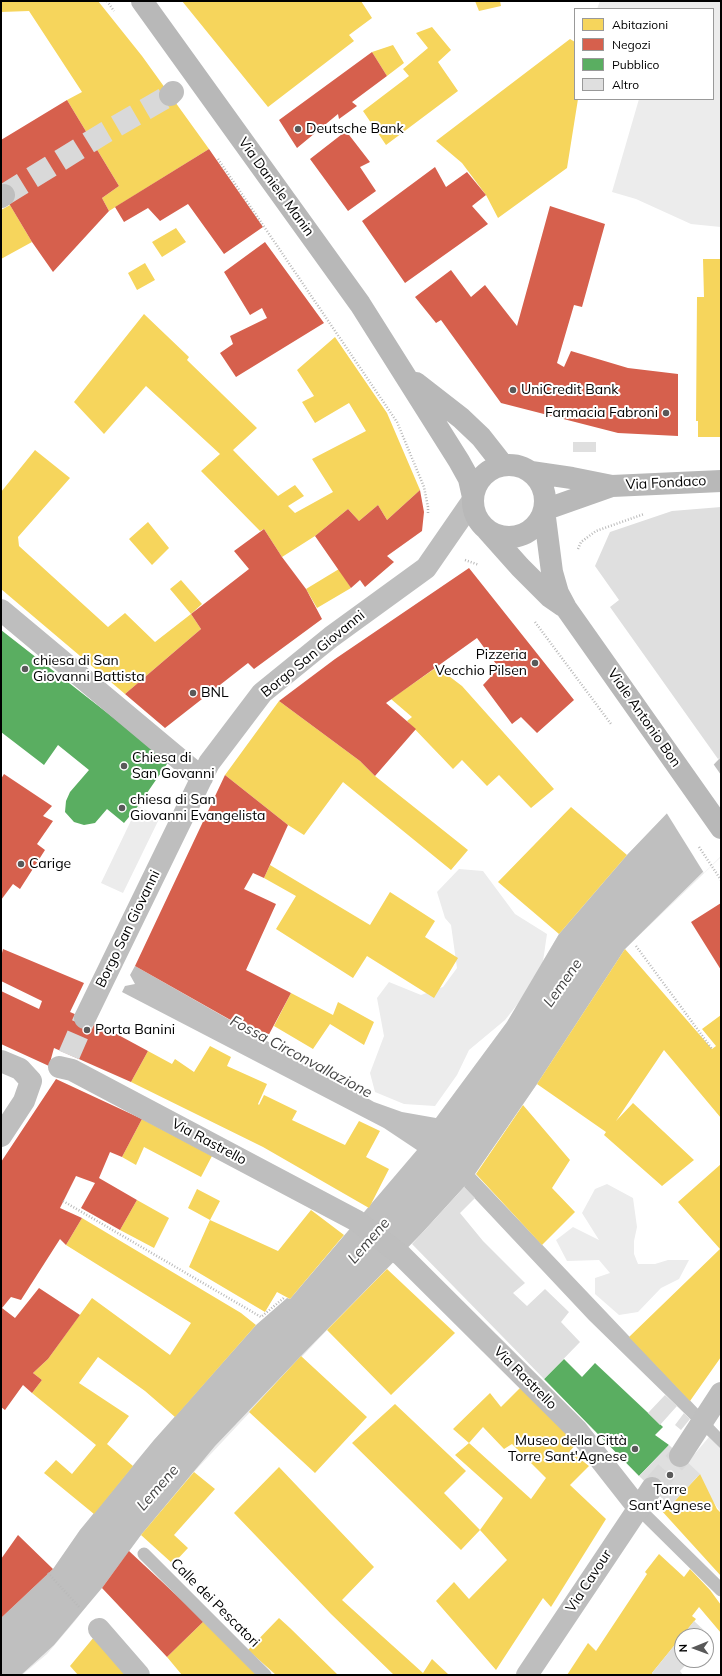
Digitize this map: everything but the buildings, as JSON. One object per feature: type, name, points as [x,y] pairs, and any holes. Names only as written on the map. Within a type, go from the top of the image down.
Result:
[{"type":"main road","name":"Via Daniele Manin","points":[[142,1],[360,304],[459,460],[469,479],[473,499]]},
{"type":"main road","name":"Via Daniele Manin","points":[[406,375],[461,418],[482,437],[503,465]]},
{"type":"main road","points":[[503,465],[522,467],[531,472],[543,489],[545,500],[544,510],[539,521],[531,530],[520,536],[502,536],[486,529],[476,516],[473,499],[476,486],[483,476],[492,469],[503,465]]},
{"type":"main road","name":"Via Fondaco","points":[[531,472],[612,486],[721,481]]},
{"type":"main road","name":"Via Fondaco","points":[[544,510],[612,486]]},
{"type":"main road","name":"Viale Antonio Bon","points":[[544,510],[552,572],[558,593],[566,608],[721,828]]},
{"type":"main road","name":"Viale Antonio Bon","points":[[486,529],[550,597],[566,608]]},
{"type":"street","name":"Borgo San Giovanni","points":[[85,1018],[209,763],[262,693],[331,637],[426,568],[473,499]]},
{"type":"street","points":[[4,612],[202,778]]},
{"type":"street","points":[[1,1061],[20,1069],[31,1081],[24,1101],[1,1136]]},
{"type":"street","name":"Via Rastrello","points":[[31,1081],[51,1073],[64,1061],[72,1070],[357,1221],[401,1255],[577,1430],[639,1509]]},
{"type":"street","points":[[680,1456],[703,1423],[721,1393]]},
{"type":"street","name":"Via Cavour","points":[[527,1675],[652,1488]]},
{"type":"street","points":[[99,1629],[139,1675]]},
{"type":"lane","points":[[639,1509],[721,1590]]},
{"type":"lane","name":"Calle dei Pescatori","points":[[144,1554],[265,1675]]},
{"type":"path","points":[[107,1],[116,13]]},
{"type":"path","points":[[217,156],[397,422],[424,487],[428,507],[428,527],[442,545]]},
{"type":"path","points":[[577,551],[580,542],[596,531],[646,514]]},
{"type":"path","points":[[531,617],[615,730]]},
{"type":"path","points":[[636,946],[712,1049]]},
{"type":"path","points":[[63,1201],[261,1317],[285,1297]]},
{"type":"path","points":[[48,1573],[99,1629]]},
{"type":"shaded area","points":[[600,1],[721,1],[721,227],[691,224],[636,199],[612,192],[639,100],[714,100],[714,8],[597,8]]},
{"type":"shaded area","points":[[721,757],[721,857],[625,949],[537,1084],[475,1174],[423,1232],[327,1330],[194,1472],[141,1535],[75,1621],[47,1654],[22,1675],[1,1675],[53,1569],[80,1530],[154,1440],[290,1299],[418,1150],[436,1118],[507,1022],[520,1001],[505,1020],[469,1050],[457,1075],[435,1106],[404,1104],[375,1092],[370,1073],[384,1036],[377,998],[389,982],[421,995],[443,987],[457,968],[451,925],[445,918],[437,892],[459,869],[483,871],[515,914],[547,934],[543,961],[559,934],[627,855]]},
{"type":"shaded area","points":[[138,806],[160,817],[123,893],[101,883]]},
{"type":"shaded area","points":[[607,1184],[633,1198],[637,1227],[634,1241],[634,1254],[638,1264],[655,1264],[668,1260],[689,1260],[679,1279],[661,1288],[638,1312],[619,1315],[595,1294],[595,1278],[610,1273],[599,1260],[567,1261],[556,1240],[573,1227],[599,1240],[582,1213],[595,1189]]},
{"type":"shaded area","points":[[709,1437],[721,1449],[721,1513],[687,1463]]},
{"type":"water","name":"Lemene","points":[[721,757],[721,854],[625,949],[537,1084],[475,1174],[721,1433],[721,1449],[589,1320],[464,1187],[423,1232],[215,1446],[141,1535],[102,1588],[54,1645],[21,1675],[1,1675],[1,1618],[53,1569],[80,1530],[154,1440],[256,1325],[287,1298],[290,1299],[417,1150],[384,1128],[122,992],[125,986],[135,984],[130,975],[135,966],[374,1102],[402,1112],[436,1118],[507,1022],[559,934],[627,855]]},
{"type":"pier","points":[[712,762],[721,775],[721,856],[704,873],[666,812]]},
{"type":"tunnel","points":[[4,195],[106,132],[170,95]]},
{"type":"tunnel","points":[[69,1055],[85,1018]]},
{"type":"tunnel","points":[[652,1488],[680,1456]]},
{"type":"place","name":"Deutsche Bank","points":[[298,129]]},
{"type":"place","name":"UniCredit Bank","points":[[513,390]]},
{"type":"place","name":"Farmacia Fabroni","points":[[666,413]]},
{"type":"place","name":"Pizzeria Vecchio Pilsen","points":[[535,663]]},
{"type":"place","name":"chiesa di San Giovanni Battista","points":[[25,669]]},
{"type":"place","name":"BNL","points":[[193,693]]},
{"type":"place","name":"Chiesa di San Govanni","points":[[124,766]]},
{"type":"place","name":"chiesa di San Giovanni Evangelista","points":[[122,808]]},
{"type":"place","name":"Carige","points":[[21,864]]},
{"type":"place","name":"Porta Banini","points":[[87,1030]]},
{"type":"place","name":"Museo della Città Torre Sant'Agnese","points":[[635,1449]]},
{"type":"place","name":"Torre Sant'Agnese","points":[[670,1475]]},
{"type":"water label","name":"Fossa Circonvallazione","points":[[301,1057]]}]
